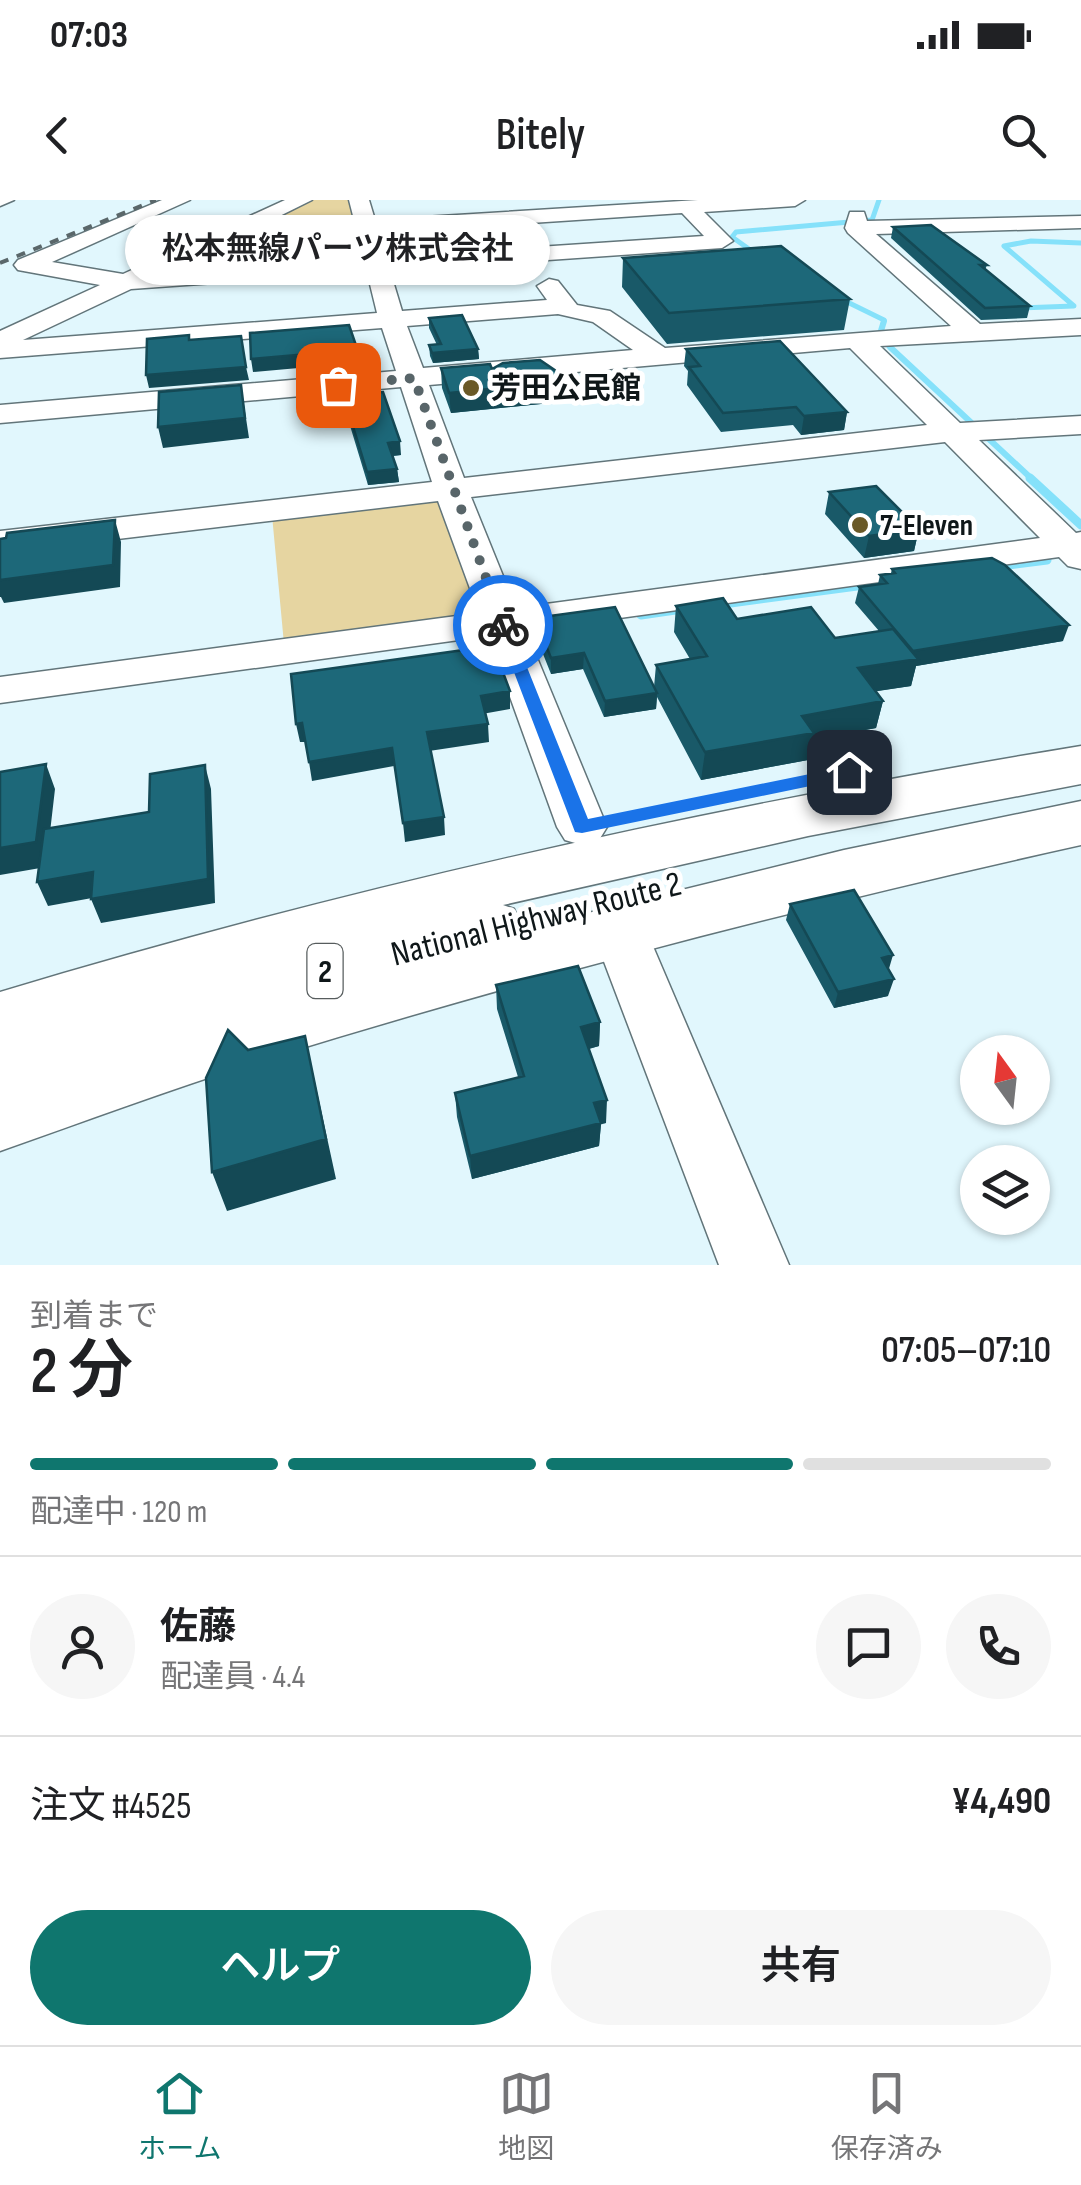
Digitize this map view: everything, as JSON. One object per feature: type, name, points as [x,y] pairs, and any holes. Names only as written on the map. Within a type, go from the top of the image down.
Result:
[{"type":"highway","points":[[0,1116],[263,1028],[622,874],[812,778],[1081,732]]},
{"type":"highway","name":"National Highway Route 2","points":[[0,1070],[622,874],[1081,765]]},
{"type":"highway","name":"National Highway Route 2","points":[[0,1022],[259,944],[622,874],[1081,798]]},
{"type":"highway","points":[[0,982],[256,910],[622,874],[844,874],[1081,823]]},
{"type":"street","points":[[0,257],[141,200]]},
{"type":"street","points":[[0,276],[180,200]]},
{"type":"street","points":[[0,341],[119,280],[302,200]]},
{"type":"street","points":[[359,200],[392,320],[452,492],[502,622],[622,874],[754,1265]]},
{"type":"street","points":[[369,227],[566,207],[688,207],[795,200]]},
{"type":"street","points":[[855,226],[863,200]]},
{"type":"street","points":[[26,265],[119,280],[722,241],[688,207]]},
{"type":"street","points":[[855,226],[1081,222]]},
{"type":"street","points":[[855,226],[974,333]]},
{"type":"street","points":[[533,254],[550,280],[549,287],[569,311],[601,316],[660,357]]},
{"type":"street","points":[[0,350],[566,306]]},
{"type":"street","points":[[0,414],[875,338],[1081,326]]},
{"type":"street","points":[[875,338],[970,431],[1077,548]]},
{"type":"street","points":[[0,542],[970,431],[1081,425]]},
{"type":"street","points":[[0,690],[1077,548]]},
{"type":"shaded area","points":[[306,200],[350,200],[357,228],[230,236]]},
{"type":"shaded area","points":[[433,497],[447,502],[486,618],[284,644],[272,515]]},
{"type":"building","points":[[931,225],[987,265],[980,265],[1030,306],[985,308],[893,227]]},
{"type":"building","points":[[781,246],[850,299],[669,313],[623,258]]},
{"type":"building","points":[[462,315],[478,349],[432,353],[429,345],[441,344],[429,318]]},
{"type":"building","points":[[349,325],[360,357],[332,359],[330,352],[251,359],[250,333]]},
{"type":"building","points":[[189,335],[189,340],[241,336],[246,367],[146,375],[147,339]]},
{"type":"building","points":[[780,341],[847,412],[804,416],[796,407],[723,413],[689,367],[700,366],[686,349]]},
{"type":"building","points":[[540,360],[571,381],[449,393],[441,368],[490,364],[492,369],[503,363]]},
{"type":"building","points":[[367,381],[371,393],[383,392],[400,441],[388,443],[397,469],[367,472],[340,384]]},
{"type":"building","points":[[241,385],[245,418],[158,427],[159,392]]},
{"type":"building","points":[[876,486],[919,529],[869,536],[829,492]]},
{"type":"building","points":[[115,520],[113,565],[0,580],[0,539],[6,538],[7,533]]},
{"type":"building","points":[[992,558],[1005,565],[1069,625],[913,651],[859,587],[887,583],[880,575],[895,573],[892,569]]},
{"type":"building","points":[[723,598],[737,619],[811,607],[835,638],[893,629],[918,659],[858,668],[883,701],[802,716],[814,733],[705,752],[656,665],[707,656],[676,606]]},
{"type":"building","points":[[615,607],[657,693],[605,701],[584,653],[551,658],[535,618]]},
{"type":"building","points":[[493,646],[510,691],[481,696],[488,724],[427,732],[444,817],[403,823],[392,748],[309,762],[302,723],[296,724],[291,674]]},
{"type":"building","points":[[46,764],[36,842],[0,848],[0,772]]},
{"type":"building","points":[[205,765],[208,879],[91,899],[93,872],[37,882],[44,829],[149,812],[150,774]]},
{"type":"building","points":[[854,890],[893,955],[882,958],[894,979],[838,992],[790,904]]},
{"type":"building","points":[[578,966],[600,1022],[581,1027],[607,1100],[594,1103],[601,1123],[470,1156],[455,1093],[524,1076],[496,985]]},
{"type":"building","points":[[228,1030],[248,1050],[305,1036],[326,1139],[212,1172],[206,1078]]},
{"type":"waterway","points":[[756,254],[732,237],[736,232],[872,220],[879,200]]},
{"type":"waterway","points":[[1020,308],[1074,306],[1004,246],[1031,241],[1081,243]]},
{"type":"waterway","points":[[837,297],[884,320],[883,324]]},
{"type":"waterway","points":[[884,321],[880,334],[890,347],[1033,480]]},
{"type":"waterway","points":[[1030,478],[1081,525]]},
{"type":"waterway","points":[[993,567],[1047,560]]},
{"type":"waterway","points":[[716,605],[887,582]]},
{"type":"waterway","points":[[641,615],[689,608]]},
{"type":"railway","points":[[0,263],[156,200]]},
{"type":"way so far","points":[[338,385],[414,378],[503,625]]},
{"type":"place","name":"松本無線パーツ株式会社","points":[[338,385]]},
{"type":"place","name":"芳田公民館","points":[[471,388]]},
{"type":"place","name":"7-Eleven","points":[[860,525]]},
{"type":"route","points":[[503,625],[582,827],[849,772]]}]
